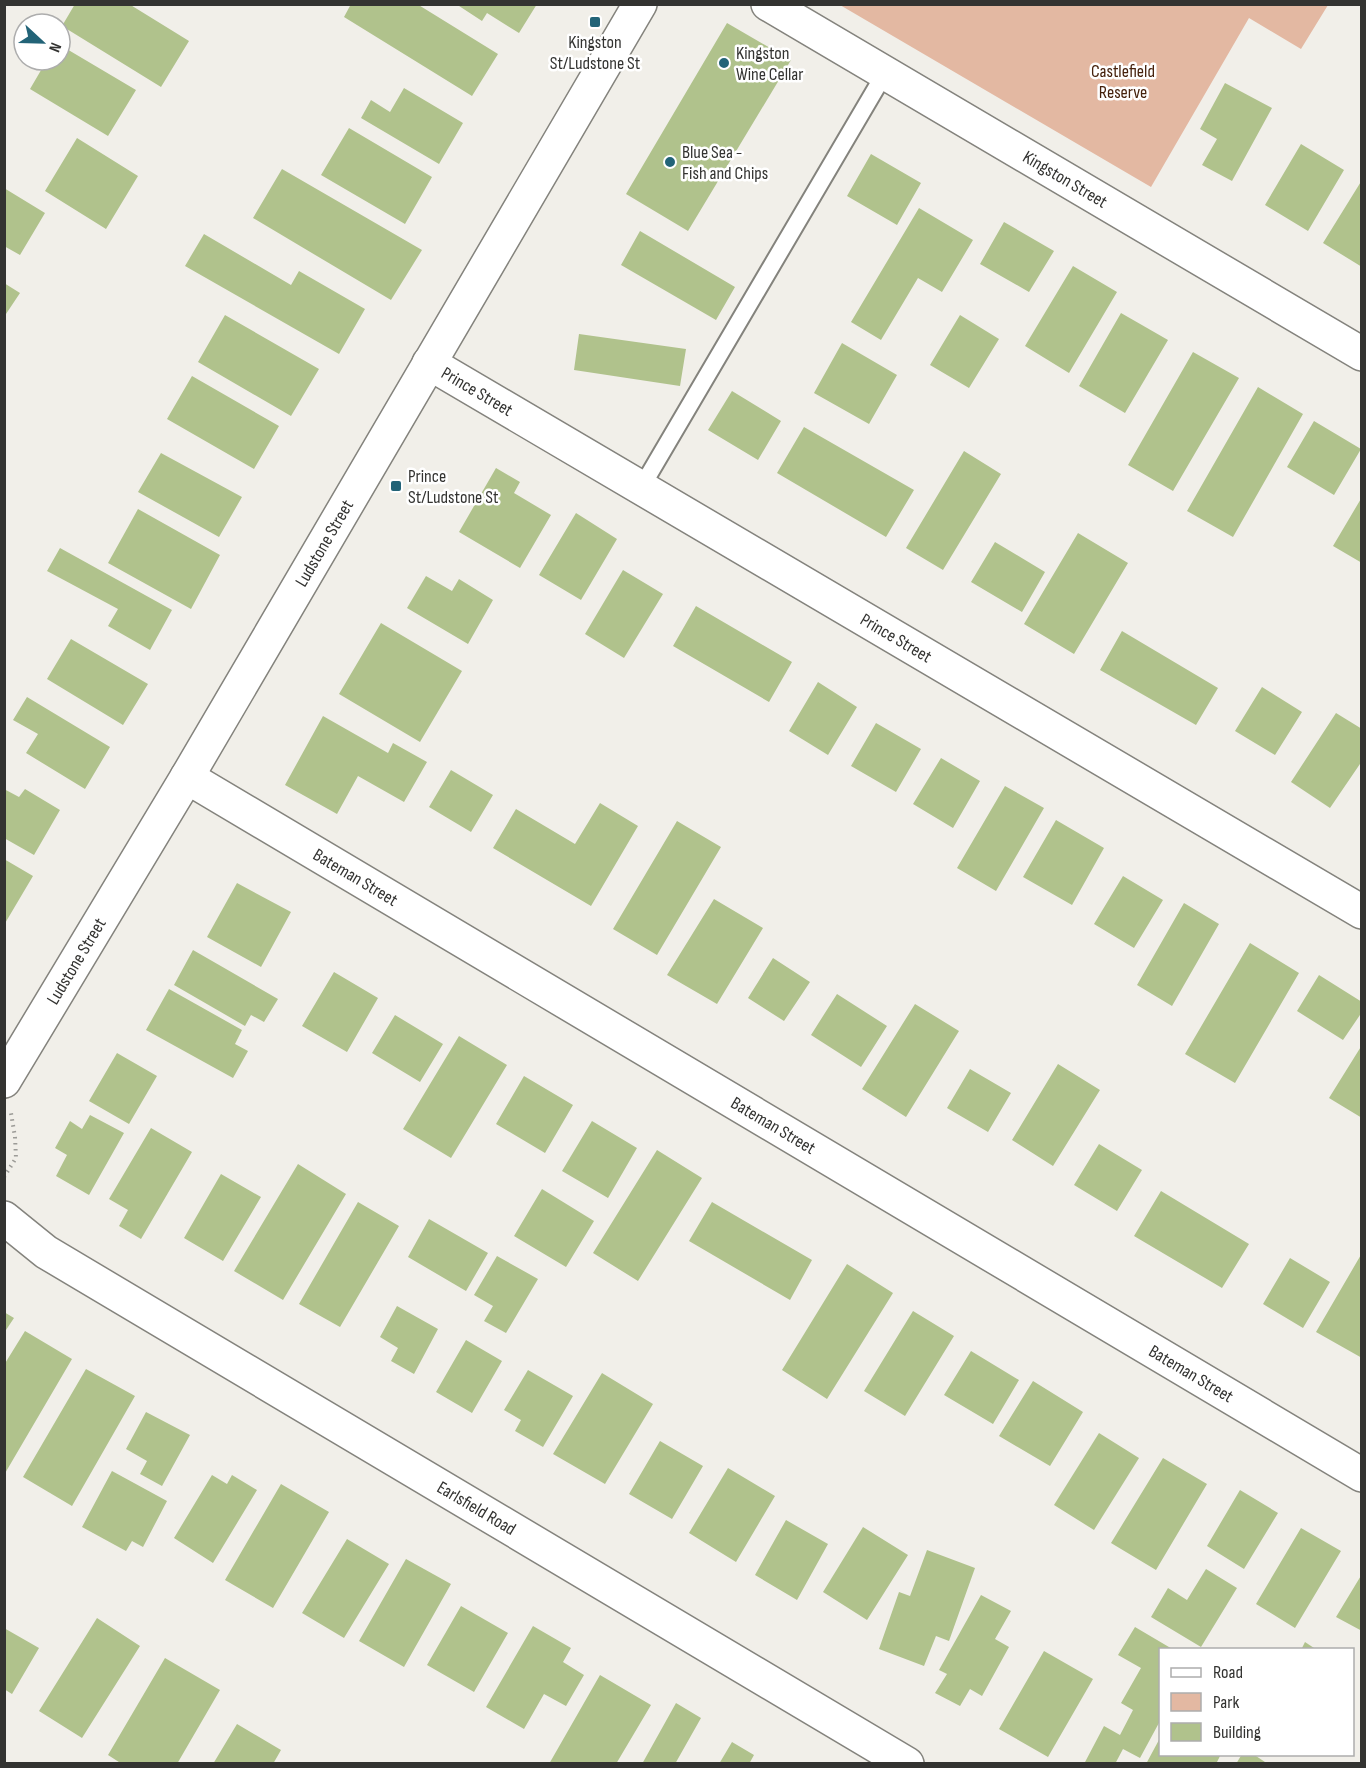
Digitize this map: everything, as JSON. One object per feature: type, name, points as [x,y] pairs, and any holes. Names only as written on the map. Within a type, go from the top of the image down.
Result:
[{"type":"street","name":"Ludstone Street","points":[[5,1081],[187,777],[640,4]]},
{"type":"street","name":"Kingston Street","points":[[768,4],[1362,354]]},
{"type":"street","name":"Prince Street","points":[[429,363],[1362,912]]},
{"type":"street","name":"Bateman Street","points":[[187,777],[1362,1474]]},
{"type":"street","name":"Earlsfield Road","points":[[4,1218],[46,1252],[907,1764]]},
{"type":"street","name":"Earlsfield Road","points":[[4,1236],[46,1252]]},
{"type":"lane","points":[[641,488],[885,74]]},
{"type":"path","points":[[4,1177],[16,1158],[15,1137],[5,1081]]},
{"type":"green space","name":"Castlefield Reserve","points":[[840,5],[1328,5],[1301,49],[1249,18],[1151,187]]},
{"type":"building","points":[[75,4],[129,4],[189,41],[161,87],[72,32],[70,12]]},
{"type":"building","points":[[351,4],[417,4],[498,54],[472,96],[344,17]]},
{"type":"building","points":[[456,4],[537,4],[519,33],[487,13],[482,21]]},
{"type":"building","points":[[727,23],[791,60],[688,231],[626,194]]},
{"type":"building","points":[[72,52],[136,90],[108,136],[30,89],[40,72],[72,72]]},
{"type":"building","points":[[1225,83],[1272,108],[1232,181],[1202,165],[1217,139],[1200,129]]},
{"type":"building","points":[[404,88],[463,123],[439,164],[361,118],[371,100],[390,112]]},
{"type":"building","points":[[349,128],[432,177],[405,224],[321,175]]},
{"type":"building","points":[[77,138],[138,176],[106,229],[45,191]]},
{"type":"building","points":[[1301,144],[1344,170],[1308,231],[1265,205]]},
{"type":"building","points":[[871,154],[921,183],[897,225],[847,196]]},
{"type":"building","points":[[282,169],[422,250],[391,300],[253,218]]},
{"type":"building","points":[[1362,180],[1362,267],[1323,243]]},
{"type":"building","points":[[4,188],[45,213],[20,255],[4,246]]},
{"type":"building","points":[[919,208],[973,240],[942,292],[918,278],[881,340],[851,322]]},
{"type":"building","points":[[1004,222],[1054,251],[1029,292],[980,264]]},
{"type":"building","points":[[640,231],[735,287],[716,320],[621,265]]},
{"type":"building","points":[[204,234],[291,285],[299,271],[365,309],[339,354],[185,266]]},
{"type":"building","points":[[1073,266],[1117,292],[1069,373],[1025,346]]},
{"type":"building","points":[[4,283],[20,293],[4,317]]},
{"type":"building","points":[[1121,313],[1168,340],[1125,413],[1079,386]]},
{"type":"building","points":[[225,315],[319,369],[291,416],[198,362]]},
{"type":"building","points":[[960,315],[999,339],[969,388],[930,365]]},
{"type":"building","points":[[579,334],[686,349],[680,386],[574,370]]},
{"type":"building","points":[[842,343],[897,375],[869,424],[814,393]]},
{"type":"building","points":[[1193,352],[1239,378],[1173,491],[1128,465]]},
{"type":"building","points":[[192,376],[279,426],[254,469],[167,419]]},
{"type":"building","points":[[1258,387],[1303,414],[1233,537],[1187,511]]},
{"type":"building","points":[[732,391],[781,421],[758,460],[708,430]]},
{"type":"building","points":[[1314,421],[1361,449],[1334,495],[1287,467]]},
{"type":"building","points":[[804,427],[914,490],[886,537],[777,473]]},
{"type":"building","points":[[964,451],[1001,474],[943,570],[906,548]]},
{"type":"building","points":[[161,453],[242,497],[219,537],[138,492]]},
{"type":"building","points":[[496,468],[520,482],[514,493],[551,515],[520,568],[459,532]]},
{"type":"building","points":[[1362,497],[1362,563],[1333,546]]},
{"type":"building","points":[[138,509],[220,555],[191,609],[108,563]]},
{"type":"building","points":[[576,513],[617,539],[581,600],[539,575]]},
{"type":"building","points":[[1078,533],[1128,563],[1074,654],[1024,624]]},
{"type":"building","points":[[995,542],[1045,572],[1022,612],[971,582]]},
{"type":"building","points":[[60,548],[172,610],[150,650],[108,626],[118,609],[47,571]]},
{"type":"building","points":[[623,570],[663,594],[624,658],[585,634]]},
{"type":"building","points":[[426,576],[452,591],[459,579],[493,600],[468,644],[407,608]]},
{"type":"building","points":[[696,606],[792,662],[769,702],[673,646]]},
{"type":"building","points":[[381,623],[462,671],[420,742],[339,694]]},
{"type":"building","points":[[1122,631],[1218,688],[1196,725],[1100,670]]},
{"type":"building","points":[[71,639],[148,684],[123,725],[47,679]]},
{"type":"building","points":[[818,682],[857,707],[828,755],[789,731]]},
{"type":"building","points":[[1262,687],[1302,712],[1275,755],[1235,731]]},
{"type":"building","points":[[27,697],[110,747],[85,789],[26,753],[38,734],[13,720]]},
{"type":"building","points":[[1336,713],[1362,729],[1362,761],[1330,808],[1291,782]]},
{"type":"building","points":[[323,716],[388,753],[393,743],[427,762],[404,802],[358,776],[337,814],[285,785]]},
{"type":"building","points":[[876,723],[921,749],[896,792],[851,766]]},
{"type":"building","points":[[941,758],[980,781],[953,828],[913,804]]},
{"type":"building","points":[[451,770],[493,795],[471,832],[429,807]]},
{"type":"building","points":[[1005,786],[1044,808],[996,891],[957,868]]},
{"type":"building","points":[[4,789],[19,797],[25,789],[60,810],[34,855],[4,838]]},
{"type":"building","points":[[600,803],[638,826],[591,906],[493,848],[516,809],[575,844]]},
{"type":"building","points":[[1056,820],[1104,848],[1072,905],[1023,877]]},
{"type":"building","points":[[677,821],[721,847],[657,955],[613,929]]},
{"type":"building","points":[[4,859],[33,876],[4,925]]},
{"type":"building","points":[[1123,876],[1163,900],[1134,948],[1094,924]]},
{"type":"building","points":[[237,883],[291,912],[261,967],[207,937]]},
{"type":"building","points":[[714,899],[763,928],[717,1004],[667,975]]},
{"type":"building","points":[[1184,903],[1219,924],[1172,1006],[1137,985]]},
{"type":"building","points":[[1250,943],[1299,973],[1235,1083],[1185,1054]]},
{"type":"building","points":[[193,950],[278,999],[264,1022],[251,1015],[245,1026],[174,985]]},
{"type":"building","points":[[773,958],[810,982],[784,1021],[748,998]]},
{"type":"building","points":[[334,972],[378,998],[347,1052],[302,1026]]},
{"type":"building","points":[[1319,975],[1362,1002],[1362,1012],[1343,1040],[1297,1011]]},
{"type":"building","points":[[169,989],[242,1030],[235,1044],[248,1051],[233,1078],[146,1030]]},
{"type":"building","points":[[837,994],[887,1026],[861,1067],[811,1035]]},
{"type":"building","points":[[915,1004],[959,1031],[906,1117],[862,1089]]},
{"type":"building","points":[[395,1015],[443,1044],[420,1082],[372,1053]]},
{"type":"building","points":[[459,1036],[507,1065],[451,1158],[403,1129]]},
{"type":"building","points":[[1362,1045],[1362,1118],[1329,1098]]},
{"type":"building","points":[[117,1053],[157,1076],[129,1124],[89,1101]]},
{"type":"building","points":[[1058,1064],[1100,1090],[1053,1166],[1012,1140]]},
{"type":"building","points":[[970,1069],[1011,1093],[988,1132],[947,1108]]},
{"type":"building","points":[[524,1076],[573,1105],[545,1153],[496,1124]]},
{"type":"building","points":[[90,1115],[124,1133],[89,1195],[56,1176],[67,1155],[55,1148],[70,1121],[82,1129]]},
{"type":"building","points":[[592,1121],[637,1148],[608,1198],[562,1171]]},
{"type":"building","points":[[151,1128],[192,1152],[141,1239],[119,1226],[128,1210],[109,1199]]},
{"type":"building","points":[[1099,1144],[1142,1170],[1117,1211],[1074,1185]]},
{"type":"building","points":[[657,1150],[702,1178],[638,1281],[593,1253]]},
{"type":"building","points":[[298,1164],[346,1194],[283,1300],[234,1271]]},
{"type":"building","points":[[221,1174],[261,1197],[223,1261],[184,1238]]},
{"type":"building","points":[[542,1189],[594,1221],[566,1267],[514,1236]]},
{"type":"building","points":[[1161,1191],[1249,1244],[1222,1288],[1134,1236]]},
{"type":"building","points":[[358,1202],[399,1226],[340,1327],[299,1304]]},
{"type":"building","points":[[712,1202],[812,1260],[790,1300],[689,1241]]},
{"type":"building","points":[[429,1219],[488,1253],[466,1291],[408,1257]]},
{"type":"building","points":[[1362,1253],[1362,1358],[1316,1332]]},
{"type":"building","points":[[497,1256],[538,1279],[506,1333],[484,1321],[493,1306],[474,1295]]},
{"type":"building","points":[[1290,1258],[1330,1282],[1303,1328],[1263,1304]]},
{"type":"building","points":[[847,1264],[893,1293],[827,1399],[782,1370]]},
{"type":"building","points":[[397,1306],[438,1329],[414,1374],[391,1361],[398,1348],[380,1337]]},
{"type":"building","points":[[913,1311],[954,1336],[905,1416],[864,1391]]},
{"type":"building","points":[[4,1312],[14,1318],[4,1333]]},
{"type":"building","points":[[25,1331],[72,1359],[4,1475],[4,1365]]},
{"type":"building","points":[[466,1340],[502,1361],[472,1413],[436,1392]]},
{"type":"building","points":[[971,1351],[1019,1380],[993,1424],[944,1395]]},
{"type":"building","points":[[86,1369],[135,1396],[72,1506],[23,1477]]},
{"type":"building","points":[[528,1370],[573,1396],[543,1447],[515,1431],[521,1420],[504,1410]]},
{"type":"building","points":[[602,1373],[653,1404],[605,1484],[553,1454]]},
{"type":"building","points":[[1033,1381],[1083,1412],[1050,1466],[999,1436]]},
{"type":"building","points":[[146,1412],[190,1435],[162,1486],[140,1474],[147,1461],[126,1449]]},
{"type":"building","points":[[1099,1433],[1139,1458],[1094,1530],[1054,1505]]},
{"type":"building","points":[[660,1441],[703,1466],[672,1519],[629,1494]]},
{"type":"building","points":[[1163,1458],[1207,1484],[1156,1570],[1111,1543]]},
{"type":"building","points":[[728,1468],[775,1496],[736,1562],[689,1533]]},
{"type":"building","points":[[112,1471],[167,1501],[143,1547],[132,1541],[126,1551],[82,1527]]},
{"type":"building","points":[[212,1475],[227,1484],[232,1475],[257,1490],[213,1563],[174,1538]]},
{"type":"building","points":[[281,1484],[329,1512],[273,1608],[225,1580]]},
{"type":"building","points":[[1240,1490],[1278,1513],[1244,1569],[1207,1546]]},
{"type":"building","points":[[786,1520],[828,1544],[797,1600],[755,1575]]},
{"type":"building","points":[[863,1527],[908,1555],[867,1620],[823,1592]]},
{"type":"building","points":[[1301,1528],[1341,1551],[1295,1628],[1256,1604]]},
{"type":"building","points":[[347,1539],[389,1564],[344,1638],[302,1613]]},
{"type":"building","points":[[927,1550],[975,1568],[949,1641],[936,1636],[924,1666],[879,1649],[899,1592],[910,1596]]},
{"type":"building","points":[[406,1559],[451,1584],[404,1667],[359,1641]]},
{"type":"building","points":[[1206,1569],[1237,1588],[1201,1647],[1151,1617],[1168,1588],[1187,1600]]},
{"type":"building","points":[[1362,1574],[1362,1631],[1336,1617]]},
{"type":"building","points":[[981,1595],[1011,1611],[995,1639],[1009,1647],[982,1696],[970,1689],[960,1706],[935,1693],[947,1674],[939,1670]]},
{"type":"building","points":[[461,1606],[508,1633],[474,1692],[427,1665]]},
{"type":"building","points":[[97,1618],[140,1646],[82,1738],[39,1711]]},
{"type":"building","points":[[533,1626],[571,1648],[563,1662],[584,1675],[566,1706],[544,1694],[524,1729],[486,1707]]},
{"type":"building","points":[[1135,1627],[1171,1648],[1159,1648],[1159,1723],[1140,1758],[1123,1749],[1115,1764],[1084,1764],[1104,1726],[1120,1735],[1133,1710],[1121,1703],[1141,1668],[1118,1655]]},
{"type":"building","points":[[4,1628],[39,1648],[12,1694],[4,1689]]},
{"type":"building","points":[[1305,1642],[1314,1648],[1302,1648]]},
{"type":"building","points":[[1044,1651],[1093,1679],[1048,1757],[999,1729]]},
{"type":"building","points":[[165,1658],[220,1690],[177,1764],[122,1764],[108,1755]]},
{"type":"building","points":[[600,1675],[651,1705],[616,1764],[549,1764]]},
{"type":"building","points":[[676,1703],[701,1718],[675,1764],[642,1764]]},
{"type":"building","points":[[237,1724],[281,1750],[273,1764],[213,1764]]},
{"type":"building","points":[[1159,1740],[1159,1756],[1220,1756],[1216,1764],[1146,1764]]},
{"type":"building","points":[[732,1742],[754,1755],[749,1764],[719,1764]]},
{"type":"building","points":[[1241,1756],[1256,1756],[1268,1764],[1236,1764]]},
{"type":"place","name":"Kingston St/Ludstone St","points":[[595,22]]},
{"type":"place","name":"Kingston Wine Cellar","points":[[724,63]]},
{"type":"place","name":"Blue Sea - Fish and Chips","points":[[670,162]]},
{"type":"place","name":"Prince St/Ludstone St","points":[[396,486]]}]
